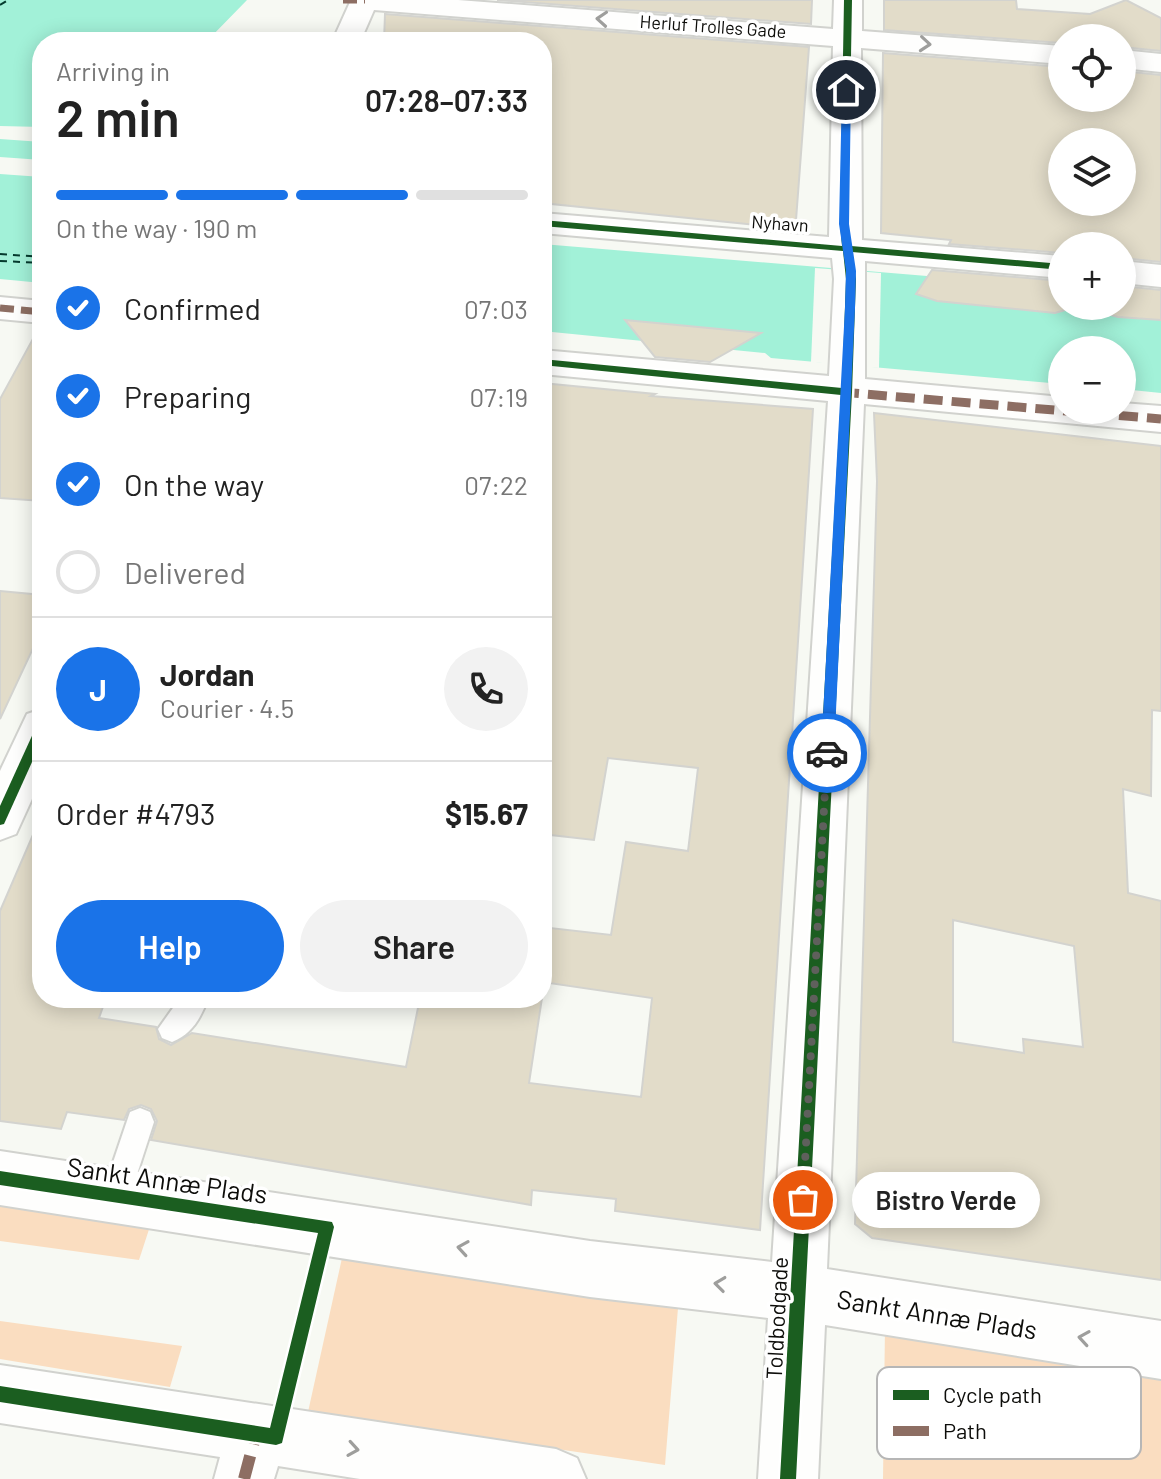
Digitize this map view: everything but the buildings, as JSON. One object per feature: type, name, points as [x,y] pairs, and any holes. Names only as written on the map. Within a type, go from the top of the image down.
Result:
[{"type":"street","name":"Toldbodgade","points":[[788,1479],[847,379],[848,0]]},
{"type":"street","name":"Herluf Trolles Gade","points":[[364,1],[1048,54]]},
{"type":"street","points":[[350,32],[364,1]]},
{"type":"street","points":[[1136,60],[1161,63]]},
{"type":"street","name":"Nyhavn","points":[[552,224],[848,259],[1048,266]]},
{"type":"street","points":[[1136,273],[1161,276]]},
{"type":"street","points":[[0,308],[32,311]]},
{"type":"street","points":[[552,363],[847,379],[1161,419]]},
{"type":"street","points":[[0,820],[32,749]]},
{"type":"street","name":"Sankt Annæ Plads","points":[[0,1178],[590,1269],[798,1293],[1161,1350]]},
{"type":"street","points":[[0,1394],[250,1457],[556,1479]]},
{"type":"lane","points":[[172,1029],[190,1008]]},
{"type":"lane","points":[[117,1195],[140,1122]]},
{"type":"shaded area","points":[[0,0],[247,0],[216,32],[32,32],[32,282],[0,279]]},
{"type":"shaded area","points":[[552,245],[987,281],[1048,301],[1048,320],[1136,320],[1136,303],[1161,297],[1161,393],[1136,390],[1136,336],[1048,336],[1048,383],[771,358],[765,353],[552,332]]},
{"type":"shaded area","points":[[0,1190],[154,1214],[139,1260],[0,1241]]},
{"type":"shaded area","points":[[344,1249],[679,1296],[665,1465],[308,1412]]},
{"type":"shaded area","points":[[0,1321],[182,1346],[170,1387],[0,1359]]},
{"type":"shaded area","points":[[885,1327],[1161,1369],[1161,1479],[883,1479],[883,1459],[1141,1459],[1141,1367],[884,1367]]},
{"type":"pier","points":[[0,126],[32,127],[32,141],[0,139]]},
{"type":"pier","points":[[0,157],[32,159],[32,176],[0,174]]},
{"type":"pier","points":[[815,268],[881,273],[879,368],[811,362]]},
{"type":"ferry route","points":[[0,5],[8,0]]},
{"type":"ferry route","points":[[0,254],[32,256]]},
{"type":"ferry route","points":[[0,261],[32,263]]},
{"type":"marked path","points":[[343,0],[365,0]]},
{"type":"marked path","points":[[0,308],[32,311]]},
{"type":"marked path","points":[[840,392],[1161,419]]},
{"type":"marked path","points":[[244,1479],[256,1434]]},
{"type":"cycle path","points":[[788,1479],[848,365],[851,279],[844,224],[848,0]]},
{"type":"cycle path","points":[[552,224],[1048,266]]},
{"type":"cycle path","points":[[552,363],[847,392]]},
{"type":"cycle path","points":[[0,820],[32,749]]},
{"type":"cycle path","points":[[0,1178],[327,1227],[276,1437],[0,1394]]},
{"type":"way so far","points":[[803,1200],[827,753]]},
{"type":"place","name":"Bistro Verde","points":[[803,1200]]},
{"type":"route","points":[[827,753],[850,308],[851,271],[844,224],[846,90]]}]
